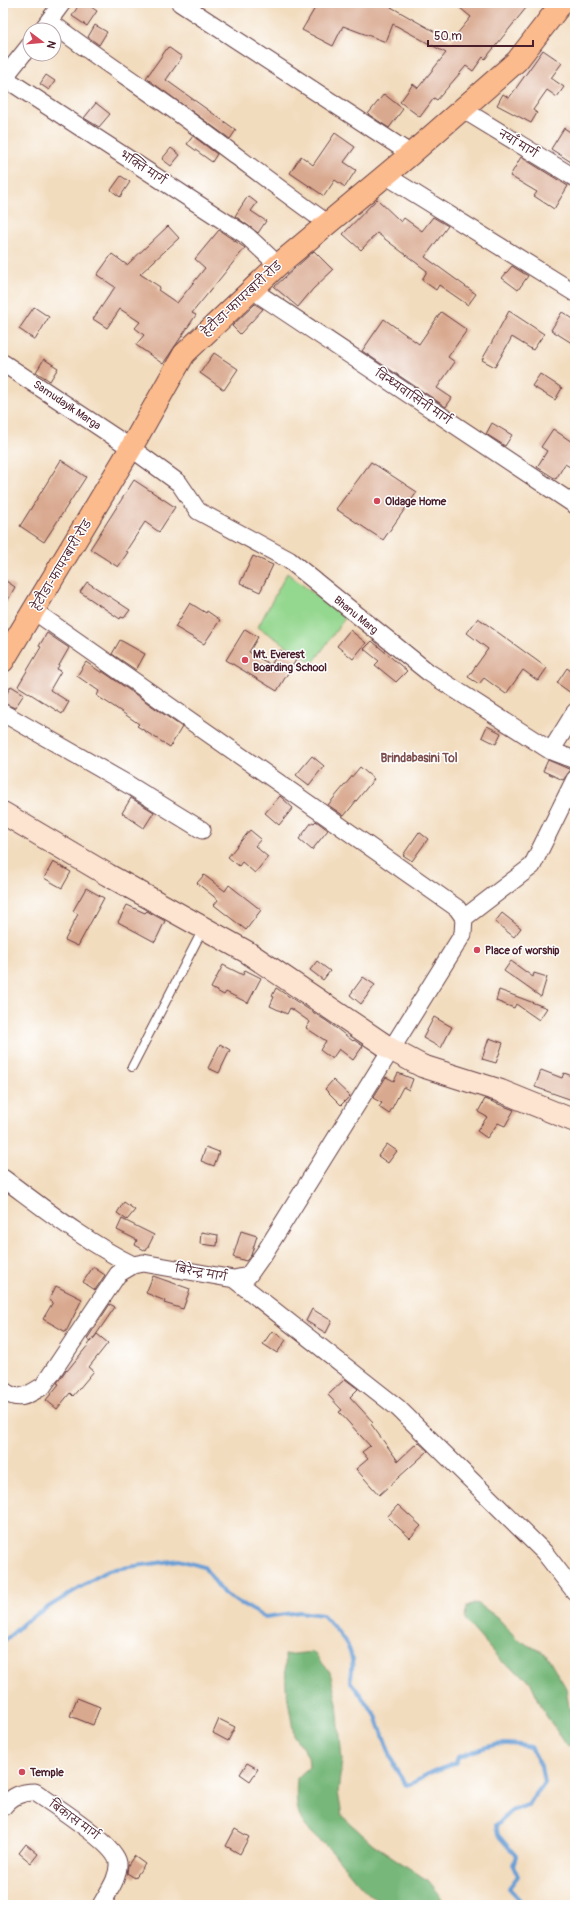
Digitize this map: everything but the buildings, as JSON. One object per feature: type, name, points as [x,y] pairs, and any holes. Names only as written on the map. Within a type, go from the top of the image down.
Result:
[{"type":"highway","name":"हेटौडा-फापरबारी रोड","points":[[3,661],[131,448],[184,354],[278,265],[411,154],[516,61],[562,3]]},
{"type":"main road","points":[[3,813],[108,875],[248,952],[392,1050],[422,1066],[501,1090],[575,1121]]},
{"type":"street","points":[[48,22],[62,3]]},
{"type":"street","points":[[180,3],[411,154]]},
{"type":"street","points":[[62,36],[104,62],[185,118],[258,174],[327,223]]},
{"type":"street","points":[[3,78],[22,54]]},
{"type":"street","name":"भक्ति मार्ग","points":[[3,78],[247,236],[278,265]]},
{"type":"street","name":"नयाँ मार्ग","points":[[462,109],[575,178]]},
{"type":"street","points":[[385,175],[575,293]]},
{"type":"street","name":"विन्ध्यवासिनी मार्ग","points":[[251,289],[575,505]]},
{"type":"street","name":"Samudayik Marga","points":[[3,363],[131,448]]},
{"type":"street","name":"Bhanu Marg","points":[[131,448],[179,483],[198,512],[289,560],[428,672],[551,751],[575,760]]},
{"type":"street","points":[[34,611],[456,908],[464,918],[532,866],[575,779]]},
{"type":"street","points":[[551,751],[575,712]]},
{"type":"street","points":[[3,713],[129,785],[202,830]]},
{"type":"street","name":"बिरेन्द्र मार्ग","points":[[132,1264],[143,1263],[234,1279],[248,1276],[265,1252],[392,1050],[463,934],[464,918]]},
{"type":"street","points":[[3,1178],[63,1222],[109,1253],[132,1264],[118,1274],[43,1386],[24,1398],[9,1395],[3,1390]]},
{"type":"street","points":[[234,1279],[398,1408],[544,1552],[575,1592]]},
{"type":"street","name":"बिकास मार्ग","points":[[3,1807],[15,1796],[25,1792],[35,1792],[101,1839],[118,1861],[118,1873],[101,1905]]},
{"type":"lane","points":[[132,1067],[204,928]]},
{"type":"green space","points":[[287,573],[345,618],[313,663],[258,627]]},
{"type":"green space","points":[[477,1603],[497,1617],[517,1639],[546,1654],[566,1688],[575,1744],[568,1747],[545,1714],[530,1681],[500,1660],[465,1620],[466,1607]]},
{"type":"green space","points":[[313,1652],[330,1672],[337,1703],[342,1760],[338,1792],[342,1816],[373,1844],[427,1880],[447,1905],[385,1905],[369,1894],[357,1882],[333,1853],[310,1831],[300,1818],[296,1795],[297,1778],[309,1767],[308,1756],[294,1736],[286,1687],[285,1655]]},
{"type":"waterway","points":[[3,1642],[26,1621],[108,1570],[179,1560],[204,1567],[224,1594],[265,1617],[299,1612],[323,1615],[347,1645],[352,1661],[350,1681],[376,1716],[395,1768],[406,1785],[432,1772],[456,1763],[458,1757],[486,1747],[501,1744],[531,1747],[541,1766],[544,1783],[528,1805],[511,1811],[496,1825],[498,1835],[516,1856],[513,1865],[518,1876],[509,1888],[520,1900],[521,1905]]},
{"type":"place","name":"Oldage Home","points":[[377,501]]},
{"type":"place","name":"Mt. Everest Boarding School","points":[[245,660]]},
{"type":"place","name":"Place of worship","points":[[477,950]]},
{"type":"place","name":"Temple","points":[[22,1772]]},
{"type":"district","name":"Brindabasini Tol","points":[[419,758]]}]
